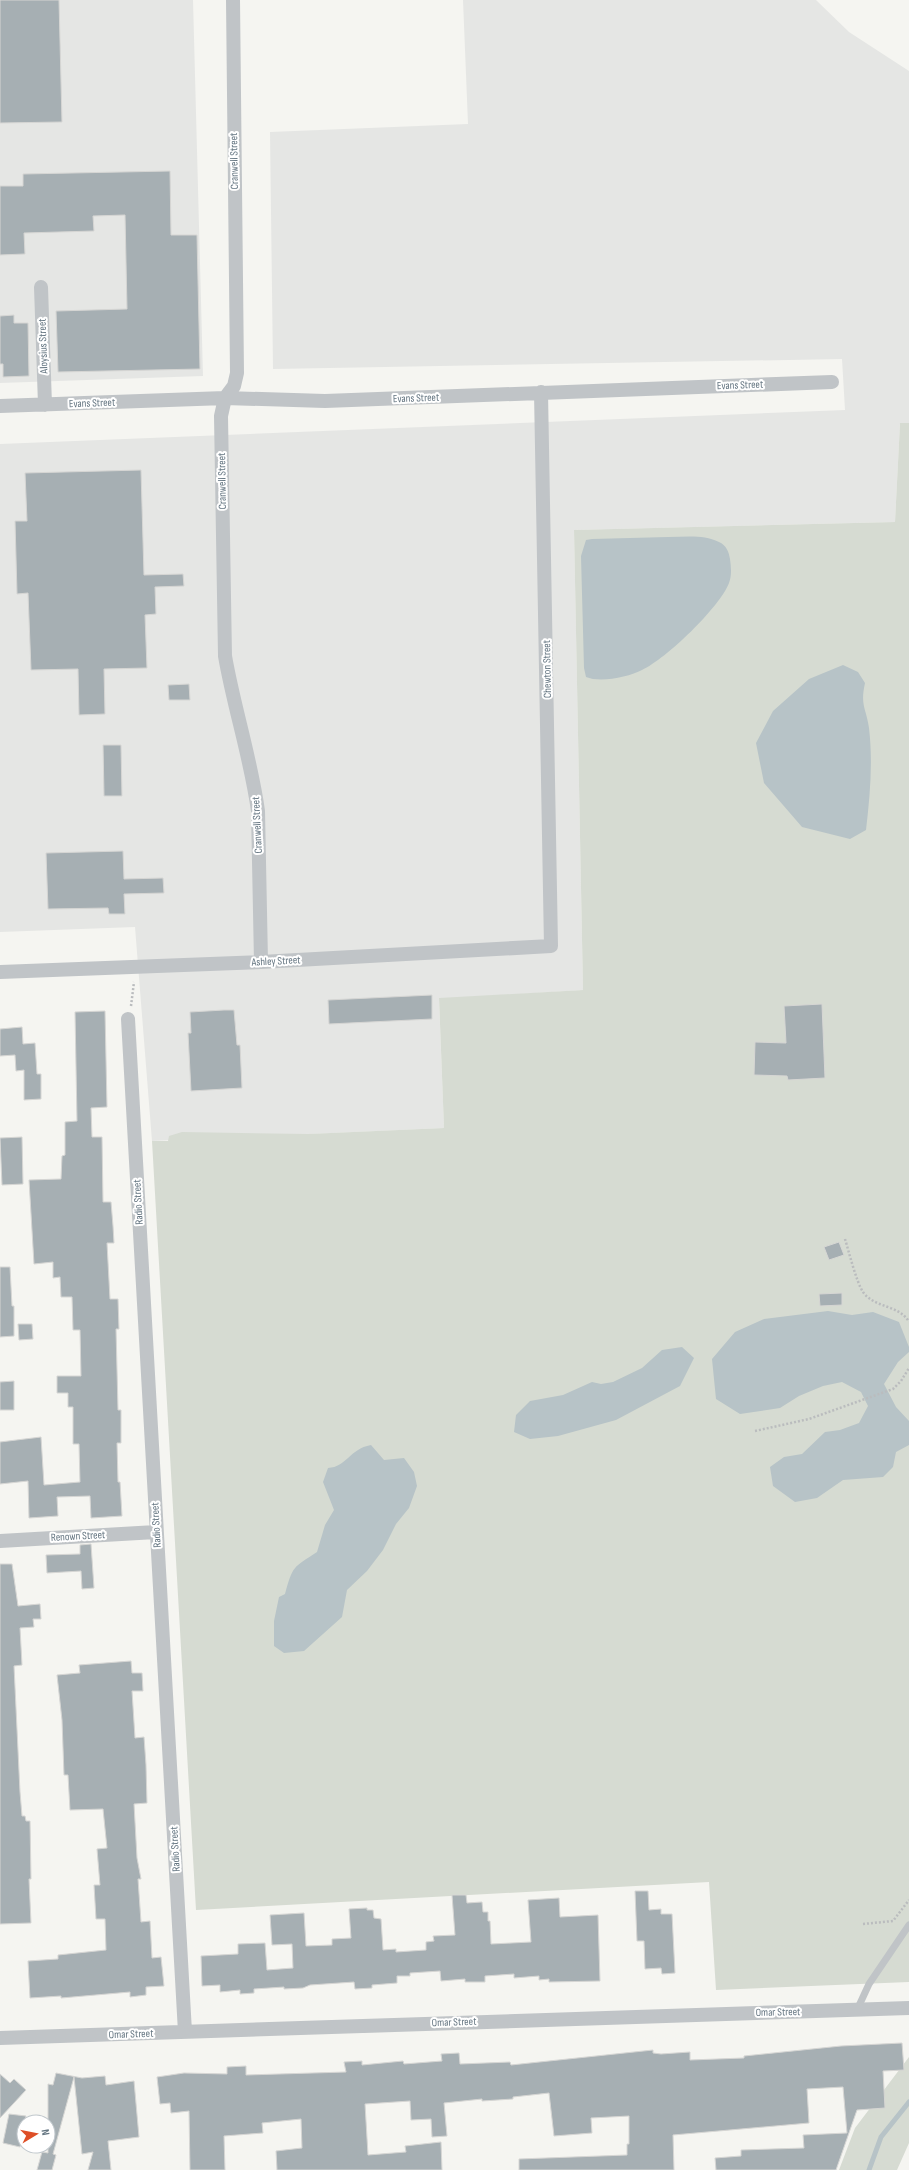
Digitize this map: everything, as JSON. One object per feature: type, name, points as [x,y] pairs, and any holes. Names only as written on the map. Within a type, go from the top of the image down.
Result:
[{"type":"street","name":"Cranwell Street","points":[[233,0],[237,373],[234,386],[225,398],[221,416],[225,656],[257,805],[261,962]]},
{"type":"street","name":"Aloysius Street","points":[[41,287],[45,405]]},
{"type":"street","name":"Evans Street","points":[[0,406],[225,398],[325,401],[832,382]]},
{"type":"street","name":"Chewton Street","points":[[541,392],[551,946]]},
{"type":"street","name":"Ashley Street","points":[[0,972],[261,962],[551,946]]},
{"type":"street","name":"Radio Street","points":[[128,1019],[185,2032]]},
{"type":"street","name":"Renown Street","points":[[0,1540],[156,1532]]},
{"type":"street","name":"Omar Street","points":[[0,2038],[717,2013],[909,2008]]},
{"type":"lane","points":[[857,2010],[869,1984],[909,1925]]},
{"type":"path","points":[[128,1019],[134,992],[135,966]]},
{"type":"path","points":[[845,1239],[863,1292],[870,1299],[899,1312],[909,1322]]},
{"type":"path","points":[[755,1431],[809,1419],[860,1399],[893,1389],[901,1381],[909,1368]]},
{"type":"path","points":[[863,1924],[893,1921],[909,1900]]},
{"type":"shaded area","points":[[0,0],[193,0],[203,376],[0,383]]},
{"type":"shaded area","points":[[463,0],[816,0],[849,32],[909,71],[909,423],[900,423],[895,522],[574,530],[583,990],[439,999],[444,1128],[152,1141],[135,927],[0,932],[0,444],[845,410],[842,359],[273,369],[270,132],[468,124]]},
{"type":"shaded area","points":[[900,423],[909,423],[909,1982],[716,1990],[709,1882],[196,1910],[152,1141],[168,1141],[169,1136],[182,1132],[308,1134],[444,1128],[439,998],[583,990],[574,530],[895,522]]},
{"type":"shaded area","points":[[687,536],[713,539],[724,545],[727,549],[730,559],[731,577],[724,593],[704,618],[678,644],[652,664],[636,673],[622,677],[592,679],[586,677],[584,668],[581,556],[586,540]]},
{"type":"shaded area","points":[[843,665],[858,672],[865,683],[863,702],[869,728],[871,754],[870,792],[866,830],[850,839],[802,827],[764,783],[756,743],[773,711],[809,679]]},
{"type":"shaded area","points":[[828,1311],[852,1315],[873,1312],[899,1322],[909,1347],[909,1352],[898,1362],[884,1384],[896,1407],[909,1421],[909,1445],[896,1452],[893,1467],[883,1477],[843,1480],[817,1498],[795,1502],[773,1486],[770,1467],[784,1457],[802,1454],[825,1432],[840,1430],[859,1423],[868,1406],[861,1392],[842,1382],[823,1386],[799,1396],[780,1408],[740,1414],[716,1399],[712,1359],[735,1332],[764,1319]]},
{"type":"shaded area","points":[[682,1347],[694,1358],[680,1386],[616,1420],[558,1436],[530,1439],[514,1432],[516,1415],[530,1401],[563,1395],[592,1382],[601,1384],[613,1382],[642,1368],[662,1350]]},
{"type":"shaded area","points":[[371,1445],[384,1460],[404,1458],[414,1472],[417,1486],[409,1508],[396,1524],[383,1550],[367,1571],[347,1590],[342,1617],[304,1651],[284,1653],[274,1646],[274,1621],[279,1597],[285,1594],[290,1577],[295,1568],[317,1552],[325,1525],[334,1510],[323,1482],[328,1468],[340,1465],[358,1450]]},
{"type":"shaded area","points":[[909,2057],[909,2143],[897,2170],[839,2170],[855,2128]]},
{"type":"building","points":[[0,0],[59,0],[62,122],[0,123]]},
{"type":"building","points":[[170,171],[171,235],[197,235],[200,369],[58,372],[56,311],[127,309],[125,215],[93,216],[94,231],[24,233],[25,254],[0,255],[0,186],[23,186],[23,174]]},
{"type":"building","points":[[14,315],[14,323],[28,323],[29,376],[3,377],[3,364],[0,364],[0,316]]},
{"type":"building","points":[[141,470],[144,575],[183,574],[184,586],[155,587],[156,614],[145,615],[147,668],[104,669],[105,714],[79,715],[78,669],[31,670],[28,593],[17,594],[15,521],[27,521],[25,473]]},
{"type":"building","points":[[189,684],[190,700],[169,700],[168,685]]},
{"type":"building","points":[[103,745],[121,745],[122,796],[104,796]]},
{"type":"building","points":[[123,851],[124,879],[163,878],[164,893],[124,894],[125,914],[109,914],[108,908],[48,909],[46,853]]},
{"type":"building","points":[[432,995],[432,1019],[329,1024],[328,1000]]},
{"type":"building","points":[[822,1004],[825,1078],[788,1080],[787,1076],[754,1075],[755,1042],[786,1043],[784,1006]]},
{"type":"building","points":[[234,1010],[237,1045],[240,1045],[242,1088],[191,1091],[188,1033],[191,1033],[190,1012]]},
{"type":"building","points":[[105,1011],[107,1107],[91,1108],[92,1137],[102,1137],[103,1202],[111,1202],[113,1226],[114,1243],[107,1243],[110,1299],[118,1299],[119,1329],[116,1329],[118,1410],[121,1410],[121,1443],[117,1443],[118,1482],[120,1482],[122,1516],[91,1518],[90,1496],[57,1497],[58,1516],[29,1518],[28,1481],[0,1484],[0,1442],[41,1437],[44,1485],[80,1482],[79,1444],[73,1444],[73,1407],[68,1407],[68,1393],[57,1393],[57,1376],[81,1376],[80,1330],[73,1330],[72,1297],[61,1297],[60,1277],[53,1278],[53,1262],[34,1264],[29,1180],[61,1179],[62,1156],[65,1155],[65,1122],[77,1121],[75,1012]]},
{"type":"building","points":[[22,1027],[23,1044],[35,1043],[37,1074],[41,1074],[41,1099],[24,1100],[24,1070],[16,1071],[15,1055],[0,1056],[0,1029]]},
{"type":"building","points":[[22,1137],[23,1184],[2,1185],[0,1138]]},
{"type":"building","points":[[839,1242],[844,1255],[829,1260],[824,1247]]},
{"type":"building","points":[[0,1267],[10,1267],[12,1306],[14,1306],[14,1336],[0,1337]]},
{"type":"building","points":[[842,1293],[842,1305],[820,1306],[819,1294]]},
{"type":"building","points":[[18,1324],[32,1324],[33,1339],[19,1340]]},
{"type":"building","points":[[14,1381],[14,1410],[0,1410],[0,1382]]},
{"type":"building","points":[[91,1544],[94,1588],[82,1589],[81,1571],[47,1573],[46,1555],[80,1554],[80,1545]]},
{"type":"building","points":[[0,1564],[12,1564],[18,1606],[40,1604],[41,1619],[33,1619],[34,1627],[20,1628],[22,1665],[14,1666],[22,1816],[25,1816],[26,1821],[30,1821],[31,1879],[29,1879],[31,1923],[0,1924]]},
{"type":"building","points":[[131,1661],[132,1673],[142,1673],[143,1691],[132,1691],[135,1738],[144,1737],[146,1765],[147,1803],[134,1804],[137,1858],[141,1879],[138,1879],[141,1922],[150,1921],[152,1958],[161,1957],[164,1986],[146,1987],[146,1995],[130,1997],[130,1992],[61,1998],[61,1996],[30,1998],[28,1961],[58,1959],[58,1955],[106,1950],[105,1919],[96,1919],[94,1885],[100,1885],[97,1849],[107,1848],[103,1809],[70,1810],[68,1775],[64,1775],[62,1720],[57,1675],[80,1673],[79,1665]]},
{"type":"building","points":[[635,1891],[648,1891],[649,1910],[661,1909],[661,1914],[672,1914],[675,1973],[662,1974],[661,1968],[645,1969],[644,1941],[637,1941]]},
{"type":"building","points":[[452,1895],[466,1895],[467,1903],[482,1902],[483,1912],[488,1912],[488,1921],[490,1921],[491,1944],[531,1942],[528,1900],[559,1898],[560,1917],[598,1915],[600,1981],[549,1982],[549,1979],[539,1980],[539,1976],[514,1978],[514,1974],[485,1976],[485,1982],[465,1982],[465,1979],[441,1981],[440,1971],[410,1973],[410,1976],[397,1976],[397,1983],[372,1985],[372,1988],[355,1989],[354,1982],[310,1985],[303,1988],[284,1989],[284,1987],[254,1989],[254,1993],[240,1994],[240,1990],[220,1992],[220,1985],[202,1986],[201,1956],[238,1954],[238,1944],[265,1943],[267,1970],[293,1968],[292,1944],[272,1945],[270,1915],[304,1913],[306,1946],[332,1945],[332,1939],[351,1938],[349,1909],[367,1908],[367,1910],[373,1910],[374,1918],[381,1919],[383,1950],[396,1949],[396,1952],[426,1950],[426,1942],[434,1941],[433,1936],[455,1935]]},
{"type":"building","points":[[902,2043],[904,2070],[883,2071],[885,2108],[857,2110],[836,2170],[716,2170],[715,2158],[741,2156],[741,2150],[804,2148],[803,2135],[847,2133],[843,2087],[807,2089],[809,2123],[673,2135],[674,2170],[519,2170],[519,2159],[627,2155],[627,2144],[629,2144],[629,2116],[591,2118],[592,2133],[554,2136],[549,2093],[513,2097],[513,2099],[482,2101],[482,2099],[444,2103],[447,2136],[432,2137],[431,2119],[411,2120],[410,2101],[365,2104],[368,2155],[406,2152],[405,2146],[441,2142],[442,2170],[277,2170],[276,2151],[302,2148],[301,2119],[262,2123],[263,2133],[224,2136],[225,2170],[190,2170],[189,2111],[171,2113],[170,2103],[160,2104],[157,2077],[184,2073],[227,2074],[227,2067],[246,2066],[246,2075],[346,2072],[344,2062],[362,2061],[362,2065],[403,2061],[404,2064],[442,2061],[441,2054],[459,2053],[460,2064],[510,2062],[511,2065],[653,2050],[653,2053],[661,2054],[690,2052],[690,2060],[744,2058],[744,2056],[841,2046]]},
{"type":"building","points":[[56,2073],[82,2078],[105,2076],[106,2085],[134,2081],[139,2137],[108,2141],[111,2170],[88,2170],[93,2152],[82,2154],[74,2077],[56,2143],[56,2114],[48,2114],[48,2084],[53,2085]]},
{"type":"building","points":[[0,2074],[10,2083],[14,2079],[26,2090],[0,2118]]},
{"type":"building","points":[[9,2114],[16,2115],[16,2146],[3,2143]]},
{"type":"building","points":[[41,2154],[56,2155],[52,2170],[37,2170]]},
{"type":"waterway","points":[[869,2170],[881,2137],[909,2102]]}]
